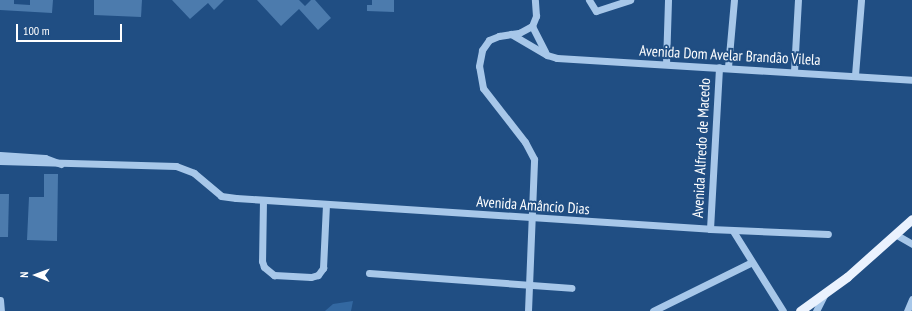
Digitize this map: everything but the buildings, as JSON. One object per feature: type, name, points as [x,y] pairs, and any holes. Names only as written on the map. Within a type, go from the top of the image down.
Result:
[{"type":"main road","points":[[800,311],[824,295],[912,219]]},
{"type":"street","points":[[528,311],[533,218],[534,159],[526,142],[488,96],[480,74],[480,58],[485,45],[494,37],[525,31],[532,26],[536,16],[535,0]]},
{"type":"street","points":[[589,0],[596,12],[630,0]]},
{"type":"street","points":[[666,64],[668,0]]},
{"type":"street","points":[[728,67],[734,0]]},
{"type":"street","points":[[794,71],[798,0]]},
{"type":"street","points":[[855,75],[861,0]]},
{"type":"street","points":[[532,26],[536,38],[547,55]]},
{"type":"street","name":"Avenida Dom Avelar Brandão Vilela","points":[[511,34],[547,55],[912,80]]},
{"type":"street","name":"Avenida Alfredo de Macedo","points":[[710,230],[719,67]]},
{"type":"street","points":[[0,155],[45,158],[62,165]]},
{"type":"street","name":"Avenida Amâncio Dias","points":[[0,161],[62,165],[176,166],[194,174],[221,196],[236,198],[710,230],[828,234]]},
{"type":"street","points":[[263,200],[262,261],[268,273],[289,276],[311,277],[318,275],[323,268],[326,204]]},
{"type":"street","points":[[733,231],[783,311]]},
{"type":"street","points":[[895,234],[912,244]]},
{"type":"street","points":[[653,311],[752,262]]},
{"type":"street","points":[[369,273],[571,288]]},
{"type":"street","points":[[816,311],[824,295]]},
{"type":"street","points":[[907,311],[912,299]]},
{"type":"street","points":[[0,300],[1,311]]},
{"type":"shaded area","points":[[353,301],[351,311],[325,311],[333,304]]}]
